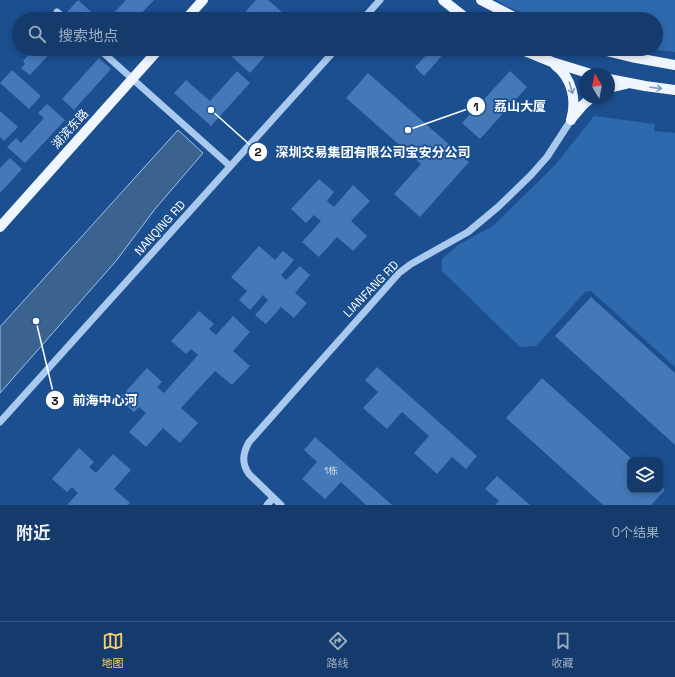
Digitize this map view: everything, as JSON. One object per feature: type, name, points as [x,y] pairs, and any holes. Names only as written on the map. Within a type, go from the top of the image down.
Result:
[{"type":"main road","points":[[192,12],[203,0]]},
{"type":"main road","points":[[443,0],[458,12]]},
{"type":"main road","points":[[481,0],[500,12]]},
{"type":"main road","name":"湖滨东路","points":[[0,227],[153,56]]},
{"type":"main road","points":[[538,56],[579,70]]},
{"type":"main road","points":[[627,56],[675,66]]},
{"type":"main road","points":[[552,62],[560,68],[572,89],[574,112],[571,120]]},
{"type":"main road","points":[[615,80],[675,90]]},
{"type":"main road","points":[[615,87],[630,83]]},
{"type":"main road","points":[[571,120],[584,104]]},
{"type":"street","points":[[369,12],[380,0]]},
{"type":"street","points":[[107,56],[230,166]]},
{"type":"street","name":"NANQING RD","points":[[0,422],[330,56]]},
{"type":"street","name":"LIANFANG RD","points":[[281,505],[245,469],[243,462],[245,449],[256,433],[399,273],[411,264],[468,232],[498,207],[547,157],[571,120]]},
{"type":"street","points":[[267,505],[274,498]]},
{"type":"shaded area","points":[[496,0],[675,0],[675,52],[663,51],[663,12],[520,12]]},
{"type":"shaded area","points":[[594,116],[655,124],[654,131],[675,133],[675,367],[591,291],[585,292],[536,346],[520,347],[442,271],[442,259],[458,245],[493,226],[556,164]]},
{"type":"shaded area","points":[[178,130],[203,153],[155,209],[116,261],[0,393],[0,327]]},
{"type":"building","points":[[78,0],[91,12],[67,12]]},
{"type":"building","points":[[126,0],[154,0],[143,12],[115,12]]},
{"type":"building","points":[[256,0],[268,0],[282,12],[245,12]]},
{"type":"building","points":[[28,56],[48,56],[30,75],[21,68],[25,64],[23,61]]},
{"type":"building","points":[[231,56],[265,56],[250,73]]},
{"type":"building","points":[[425,56],[442,56],[424,76],[415,67]]},
{"type":"building","points":[[99,58],[111,69],[74,110],[62,99]]},
{"type":"building","points":[[12,70],[41,96],[29,109],[0,83]]},
{"type":"building","points":[[237,71],[250,83],[211,126],[174,93],[186,80],[210,101]]},
{"type":"building","points":[[510,71],[527,87],[480,139],[462,123]]},
{"type":"building","points":[[368,73],[469,162],[420,217],[394,194],[421,164],[346,98]]},
{"type":"building","points":[[47,104],[65,120],[25,163],[7,147],[16,138],[21,143],[44,118],[38,113]]},
{"type":"building","points":[[0,111],[18,127],[4,141],[0,137]]},
{"type":"building","points":[[10,158],[22,169],[0,193],[0,168]]},
{"type":"building","points":[[319,179],[334,192],[327,201],[334,207],[353,185],[370,201],[351,221],[367,236],[353,251],[337,237],[319,257],[302,242],[321,221],[314,215],[306,223],[291,209]]},
{"type":"building","points":[[259,246],[275,260],[283,251],[294,260],[281,275],[286,280],[300,266],[310,275],[295,293],[307,303],[294,318],[281,307],[266,324],[255,315],[268,300],[263,295],[250,310],[239,300],[247,291],[231,277]]},
{"type":"building","points":[[591,297],[675,373],[675,445],[555,336]]},
{"type":"building","points":[[199,311],[214,324],[209,329],[216,335],[233,316],[250,332],[233,351],[250,366],[232,385],[215,371],[181,408],[198,423],[180,443],[163,428],[146,447],[129,432],[146,413],[139,407],[134,412],[119,399],[147,368],[162,382],[157,387],[164,393],[198,355],[191,349],[186,354],[171,341]]},
{"type":"building","points":[[377,367],[477,456],[466,469],[452,457],[437,474],[414,453],[429,436],[402,412],[387,429],[363,408],[378,392],[365,380]]},
{"type":"building","points":[[542,378],[630,457],[627,457],[627,493],[662,493],[651,505],[603,505],[506,418]]},
{"type":"building","points":[[315,437],[392,505],[366,505],[341,482],[325,499],[302,479],[317,462],[304,450]]},
{"type":"building","points":[[79,448],[94,462],[89,467],[96,473],[113,454],[131,470],[114,489],[130,503],[128,505],[67,505],[78,493],[72,487],[67,492],[52,479]]},
{"type":"building","points":[[497,476],[530,505],[495,505],[499,501],[485,489]]},
{"type":"place","name":"深圳交易集团有限公司宝安分公司","points":[[211,110]]},
{"type":"place","name":"荔山大厦","points":[[408,130]]},
{"type":"place","name":"前海中心河","points":[[36,321]]}]
